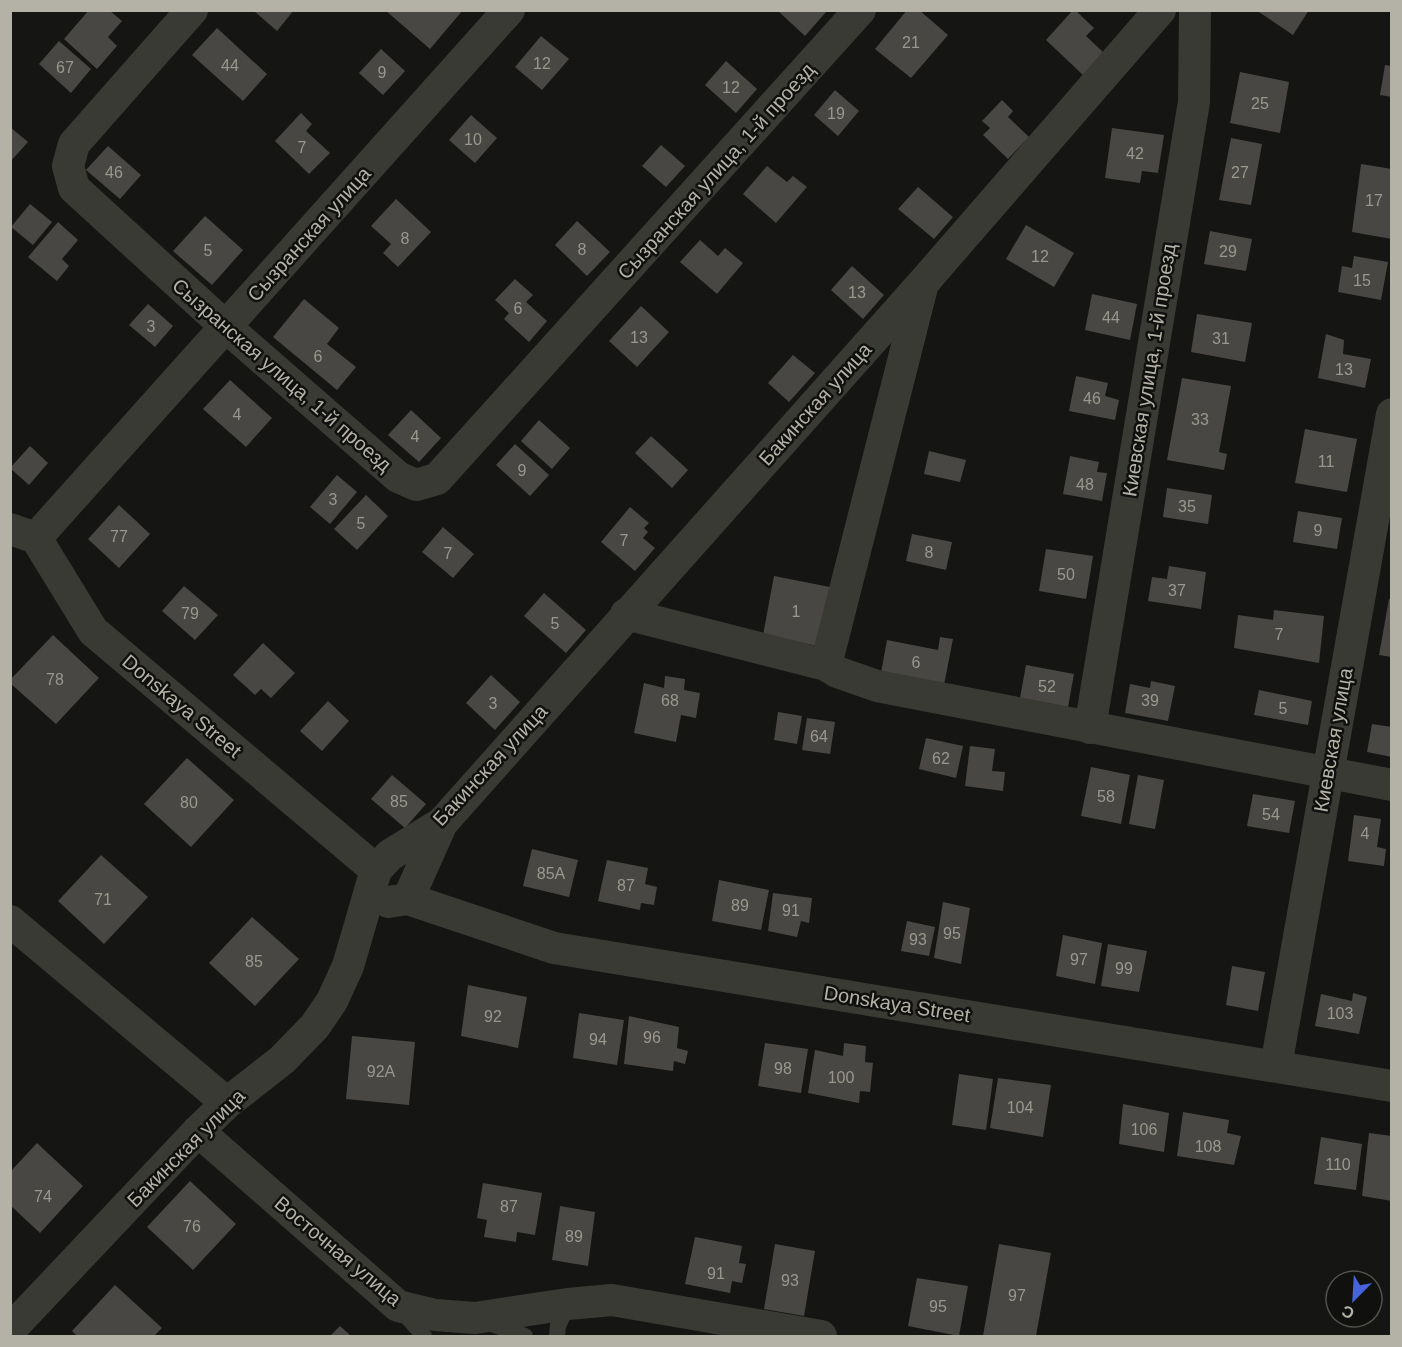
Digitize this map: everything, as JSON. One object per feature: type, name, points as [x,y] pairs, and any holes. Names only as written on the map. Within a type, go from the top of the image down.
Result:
[{"type":"street","name":"Сызранская улица, 1-й проезд","points":[[192,10],[74,144],[68,166],[74,188],[226,327],[398,477],[416,485],[437,479],[860,10]]},
{"type":"street","name":"Сызранская улица","points":[[23,533],[226,327],[509,10]]},
{"type":"street","name":"Бакинская улица","points":[[10,1330],[198,1131],[227,1103],[282,1060],[315,1026],[332,1001],[348,966],[376,870],[390,855],[442,823],[923,283],[1160,10]]},
{"type":"street","name":"Киевская улица, 1-й проезд","points":[[1090,728],[1194,102],[1195,10]]},
{"type":"street","name":"Бакинская улица","points":[[826,664],[923,283]]},
{"type":"street","name":"Киевская улица","points":[[1276,1065],[1392,414]]},
{"type":"street","name":"Donskaya Street","points":[[23,533],[93,631],[376,870]]},
{"type":"street","points":[[626,614],[826,664],[837,672],[877,686],[1392,785]]},
{"type":"street","points":[[366,906],[408,899],[442,823]]},
{"type":"street","name":"Donskaya Street","points":[[408,899],[554,948],[1276,1065],[1392,1086]]},
{"type":"street","points":[[10,921],[227,1103]]},
{"type":"street","name":"Восточная улица","points":[[198,1131],[398,1306],[435,1315],[475,1318],[612,1300],[821,1336]]},
{"type":"lane","points":[[557,1336],[558,1326],[568,1304]]},
{"type":"lane","points":[[398,1306],[424,1336]]},
{"type":"lane","points":[[475,1318],[525,1336]]},
{"type":"building","points":[[89,10],[109,10],[122,21],[108,37],[117,46],[97,69],[64,39]]},
{"type":"building","points":[[253,10],[294,10],[277,31]]},
{"type":"building","points":[[385,10],[463,10],[430,49]]},
{"type":"building","points":[[777,10],[824,10],[826,12],[805,36]]},
{"type":"building","points":[[907,10],[919,10],[948,35],[911,78],[875,49]]},
{"type":"building","points":[[1073,10],[1094,28],[1086,36],[1104,53],[1083,75],[1046,40]]},
{"type":"building","points":[[1256,10],[1309,10],[1293,35]]},
{"type":"building","points":[[217,28],[267,74],[243,101],[192,55]]},
{"type":"building","points":[[541,36],[569,59],[542,90],[515,67]]},
{"type":"building","points":[[59,41],[91,69],[71,93],[39,64]]},
{"type":"building","points":[[381,49],[405,71],[383,95],[359,73]]},
{"type":"building","points":[[726,61],[757,89],[736,113],[705,85]]},
{"type":"building","points":[[1385,65],[1392,66],[1392,97],[1380,95]]},
{"type":"building","points":[[1240,72],[1289,82],[1280,133],[1230,123]]},
{"type":"building","points":[[835,90],[859,111],[838,136],[814,115]]},
{"type":"building","points":[[1002,100],[1013,111],[1008,117],[1029,137],[1008,159],[983,135],[990,128],[982,121]]},
{"type":"building","points":[[301,113],[312,124],[306,131],[330,153],[309,174],[275,141]]},
{"type":"building","points":[[471,115],[497,138],[475,163],[449,140]]},
{"type":"building","points":[[10,127],[28,142],[10,162]]},
{"type":"building","points":[[1112,128],[1164,135],[1158,173],[1142,171],[1140,183],[1105,178]]},
{"type":"building","points":[[1231,138],[1262,144],[1251,205],[1219,200]]},
{"type":"building","points":[[661,145],[685,166],[666,187],[642,166]]},
{"type":"building","points":[[108,146],[141,175],[120,199],[86,170]]},
{"type":"building","points":[[1361,164],[1392,169],[1392,239],[1352,232]]},
{"type":"building","points":[[767,166],[787,182],[793,176],[807,187],[776,223],[743,194]]},
{"type":"building","points":[[918,187],[953,217],[934,239],[898,209]]},
{"type":"building","points":[[396,199],[431,232],[398,267],[383,253],[391,244],[371,226]]},
{"type":"building","points":[[30,204],[52,222],[33,245],[11,227]]},
{"type":"building","points":[[205,216],[243,250],[212,285],[173,251]]},
{"type":"building","points":[[577,221],[610,252],[587,276],[555,245]]},
{"type":"building","points":[[58,222],[78,240],[62,259],[69,266],[57,281],[28,257]]},
{"type":"building","points":[[1026,225],[1074,253],[1054,287],[1006,259]]},
{"type":"building","points":[[1210,231],[1252,239],[1246,271],[1204,264]]},
{"type":"building","points":[[700,240],[718,256],[725,248],[743,263],[717,294],[680,262]]},
{"type":"building","points":[[1354,256],[1388,262],[1381,300],[1338,292],[1342,266],[1352,268]]},
{"type":"building","points":[[852,266],[884,295],[863,319],[831,290]]},
{"type":"building","points":[[515,279],[533,295],[526,302],[547,321],[529,342],[504,319],[509,313],[495,300]]},
{"type":"building","points":[[1092,294],[1137,304],[1130,340],[1085,330]]},
{"type":"building","points":[[304,299],[339,328],[327,344],[356,367],[337,390],[273,337]]},
{"type":"building","points":[[148,304],[173,326],[155,347],[129,325]]},
{"type":"building","points":[[641,306],[669,332],[637,367],[609,341]]},
{"type":"building","points":[[1197,314],[1252,323],[1245,362],[1191,352]]},
{"type":"building","points":[[1326,334],[1344,340],[1343,354],[1371,359],[1365,388],[1318,378]]},
{"type":"building","points":[[793,355],[815,373],[789,402],[768,383]]},
{"type":"building","points":[[1076,376],[1108,383],[1105,396],[1119,400],[1115,420],[1069,411]]},
{"type":"building","points":[[1182,378],[1231,386],[1219,452],[1227,454],[1224,470],[1167,460]]},
{"type":"building","points":[[230,380],[272,418],[246,447],[203,409]]},
{"type":"building","points":[[411,410],[441,438],[419,462],[388,435]]},
{"type":"building","points":[[539,420],[570,448],[552,469],[521,441]]},
{"type":"building","points":[[1305,429],[1357,439],[1347,492],[1295,483]]},
{"type":"building","points":[[651,436],[688,470],[672,488],[635,453]]},
{"type":"building","points":[[515,444],[549,475],[530,496],[496,465]]},
{"type":"building","points":[[30,446],[48,463],[29,485],[10,468]]},
{"type":"building","points":[[929,451],[966,460],[960,482],[924,474]]},
{"type":"building","points":[[1070,456],[1099,462],[1097,472],[1107,473],[1102,501],[1063,494]]},
{"type":"building","points":[[337,475],[357,492],[330,524],[310,507]]},
{"type":"building","points":[[1167,488],[1212,495],[1208,524],[1163,517]]},
{"type":"building","points":[[366,495],[388,516],[357,550],[334,529]]},
{"type":"building","points":[[119,505],[150,534],[119,568],[88,539]]},
{"type":"building","points":[[630,507],[649,523],[644,528],[648,532],[643,538],[655,548],[635,571],[601,542]]},
{"type":"building","points":[[1298,511],[1342,518],[1337,549],[1293,542]]},
{"type":"building","points":[[443,527],[474,554],[453,578],[422,552]]},
{"type":"building","points":[[912,534],[952,542],[946,570],[906,561]]},
{"type":"building","points":[[1046,549],[1093,556],[1086,599],[1039,591]]},
{"type":"building","points":[[1169,566],[1206,572],[1201,609],[1148,601],[1152,577],[1167,579]]},
{"type":"building","points":[[774,576],[830,587],[818,646],[763,635]]},
{"type":"building","points":[[184,586],[218,615],[195,640],[162,611]]},
{"type":"building","points":[[544,593],[586,630],[566,653],[524,616]]},
{"type":"building","points":[[1389,599],[1392,599],[1392,657],[1379,655]]},
{"type":"building","points":[[1274,610],[1324,616],[1319,663],[1234,648],[1238,615],[1273,620]]},
{"type":"building","points":[[53,635],[99,678],[56,724],[10,683],[10,680]]},
{"type":"building","points":[[940,637],[953,639],[944,685],[881,673],[887,640],[938,650]]},
{"type":"building","points":[[263,643],[295,673],[271,698],[261,689],[255,695],[233,675]]},
{"type":"building","points":[[1026,665],[1074,674],[1068,707],[1020,698]]},
{"type":"building","points":[[491,675],[520,702],[495,730],[466,703]]},
{"type":"building","points":[[665,676],[685,679],[684,690],[700,693],[696,718],[681,715],[676,742],[634,733],[644,683],[664,688]]},
{"type":"building","points":[[1151,681],[1175,686],[1168,721],[1125,713],[1130,684],[1150,688]]},
{"type":"building","points":[[1259,690],[1312,701],[1308,725],[1254,715]]},
{"type":"building","points":[[328,701],[349,721],[322,751],[300,731]]},
{"type":"building","points":[[778,712],[802,716],[797,744],[774,740]]},
{"type":"building","points":[[807,718],[835,722],[830,754],[802,750]]},
{"type":"building","points":[[1372,724],[1392,727],[1392,757],[1367,752]]},
{"type":"building","points":[[926,738],[963,746],[956,778],[919,769]]},
{"type":"building","points":[[970,746],[995,749],[992,771],[1005,772],[1003,791],[965,786]]},
{"type":"building","points":[[187,758],[234,800],[191,847],[144,804]]},
{"type":"building","points":[[1091,767],[1130,775],[1121,824],[1081,816]]},
{"type":"building","points":[[392,775],[426,804],[405,828],[371,799]]},
{"type":"building","points":[[1138,775],[1164,780],[1155,829],[1129,824]]},
{"type":"building","points":[[1253,794],[1295,801],[1289,833],[1247,826]]},
{"type":"building","points":[[1354,815],[1381,819],[1377,847],[1386,849],[1384,866],[1348,861]]},
{"type":"building","points":[[532,849],[578,860],[569,897],[523,886]]},
{"type":"building","points":[[101,855],[148,897],[104,944],[58,901]]},
{"type":"building","points":[[607,860],[648,868],[645,884],[657,887],[654,905],[641,903],[640,910],[598,901]]},
{"type":"building","points":[[719,880],[769,890],[761,930],[712,921]]},
{"type":"building","points":[[773,893],[812,898],[809,923],[801,921],[797,937],[768,931]]},
{"type":"building","points":[[943,902],[970,908],[961,964],[934,958]]},
{"type":"building","points":[[252,917],[299,959],[255,1006],[209,963]]},
{"type":"building","points":[[907,921],[935,927],[929,956],[901,951]]},
{"type":"building","points":[[1063,935],[1102,943],[1095,984],[1056,976]]},
{"type":"building","points":[[1108,944],[1147,951],[1139,992],[1101,986]]},
{"type":"building","points":[[1232,966],[1265,972],[1258,1011],[1226,1005]]},
{"type":"building","points":[[468,985],[527,997],[518,1048],[461,1036]]},
{"type":"building","points":[[1353,993],[1367,997],[1359,1034],[1315,1026],[1321,994],[1352,1001]]},
{"type":"building","points":[[579,1013],[624,1020],[617,1065],[573,1058]]},
{"type":"building","points":[[629,1016],[679,1027],[677,1048],[688,1051],[685,1064],[674,1061],[673,1071],[624,1064]]},
{"type":"building","points":[[352,1036],[415,1042],[409,1105],[346,1099]]},
{"type":"building","points":[[765,1043],[808,1049],[801,1093],[758,1086]]},
{"type":"building","points":[[844,1043],[866,1046],[865,1062],[873,1063],[870,1092],[860,1091],[859,1103],[808,1093],[815,1050],[843,1056]]},
{"type":"building","points":[[959,1074],[993,1079],[986,1130],[952,1125]]},
{"type":"building","points":[[998,1078],[1051,1085],[1043,1137],[990,1128]]},
{"type":"building","points":[[1123,1104],[1169,1113],[1164,1152],[1119,1144]]},
{"type":"building","points":[[1183,1112],[1229,1120],[1227,1133],[1241,1136],[1234,1165],[1177,1156]]},
{"type":"building","points":[[1369,1133],[1392,1136],[1392,1201],[1362,1196]]},
{"type":"building","points":[[1321,1137],[1362,1144],[1356,1190],[1314,1184]]},
{"type":"building","points":[[37,1143],[83,1186],[40,1233],[10,1205],[10,1172]]},
{"type":"building","points":[[190,1181],[236,1224],[193,1270],[147,1227]]},
{"type":"building","points":[[483,1183],[542,1193],[535,1235],[517,1232],[516,1242],[484,1237],[487,1220],[477,1218]]},
{"type":"building","points":[[560,1206],[595,1212],[588,1266],[552,1260]]},
{"type":"building","points":[[695,1237],[742,1246],[739,1263],[746,1264],[742,1283],[732,1281],[730,1293],[685,1284]]},
{"type":"building","points":[[775,1244],[815,1251],[804,1316],[764,1309]]},
{"type":"building","points":[[999,1244],[1051,1253],[1036,1336],[983,1336]]},
{"type":"building","points":[[917,1278],[968,1286],[959,1336],[908,1326]]},
{"type":"building","points":[[115,1285],[162,1328],[154,1336],[77,1336],[72,1331]]},
{"type":"building","points":[[340,1326],[351,1336],[330,1336]]}]
